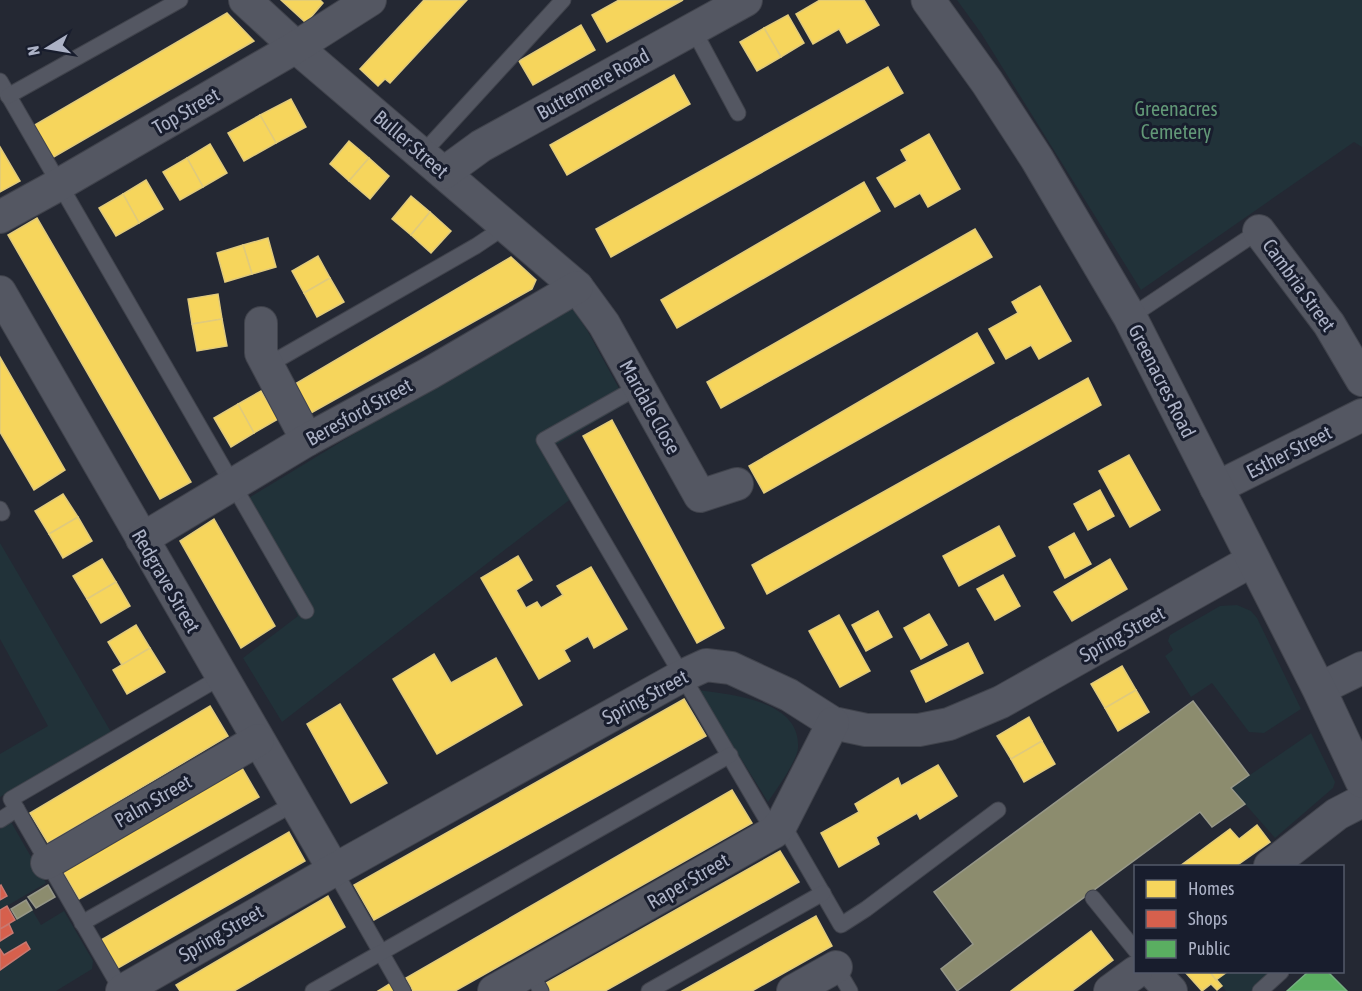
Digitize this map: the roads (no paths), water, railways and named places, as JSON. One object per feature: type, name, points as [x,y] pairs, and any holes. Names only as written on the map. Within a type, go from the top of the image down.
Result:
[{"type":"street","name":"Buller Street","points":[[245,0],[577,287]]},
{"type":"street","name":"Top Street","points":[[0,217],[296,46],[369,0]]},
{"type":"street","name":"Buttermere Road","points":[[433,164],[481,146],[746,0]]},
{"type":"street","name":"Greenacres Road","points":[[928,0],[987,82],[1036,159],[1130,317],[1319,689],[1362,781]]},
{"type":"street","name":"Cambria Street","points":[[1259,231],[1329,324],[1362,380]]},
{"type":"street","name":"Beresford Street","points":[[142,539],[307,440],[430,373],[577,287]]},
{"type":"street","name":"Mardale Close","points":[[577,287],[604,324],[700,496],[737,484]]},
{"type":"street","name":"Redgrave Street","points":[[4,309],[142,539],[334,870]]},
{"type":"street","points":[[261,323],[261,353],[307,440]]},
{"type":"street","name":"Esther Street","points":[[1216,488],[1362,415]]},
{"type":"street","name":"Spring Street","points":[[135,987],[334,870],[682,676],[706,665],[731,668],[789,695],[833,723],[866,730],[919,730],[949,724],[1000,702],[1253,560]]},
{"type":"street","points":[[1319,689],[1362,668]]},
{"type":"street","points":[[778,828],[833,723]]},
{"type":"street","name":"Palm Street","points":[[47,863],[258,740]]},
{"type":"street","points":[[1273,865],[1337,814],[1362,801]]},
{"type":"street","name":"Raper Street","points":[[494,991],[536,981],[778,828]]},
{"type":"street","points":[[1110,991],[1135,973]]},
{"type":"street","points":[[1154,973],[1171,991]]},
{"type":"street","points":[[794,991],[843,979]]},
{"type":"lane","points":[[9,96],[180,0]]},
{"type":"lane","points":[[433,164],[563,0]]},
{"type":"lane","points":[[693,29],[738,113]]},
{"type":"lane","points":[[0,81],[231,485],[306,611]]},
{"type":"lane","points":[[268,365],[476,246],[506,226]]},
{"type":"lane","name":"Cambria Street","points":[[1130,317],[1259,231]]},
{"type":"lane","points":[[638,387],[544,440],[730,755],[823,893],[841,925],[866,909],[998,810]]},
{"type":"lane","points":[[135,987],[82,924],[11,799],[221,677]]},
{"type":"lane","points":[[313,991],[730,755]]},
{"type":"lane","points":[[82,924],[295,803]]},
{"type":"lane","points":[[0,819],[17,808]]},
{"type":"lane","points":[[334,870],[403,991]]},
{"type":"lane","points":[[649,991],[823,893]]},
{"type":"lane","points":[[1093,898],[1134,949]]},
{"type":"lane","points":[[1260,991],[1280,973]]},
{"type":"park label","name":"Greenacres Cemetery","points":[[1176,120]]}]
